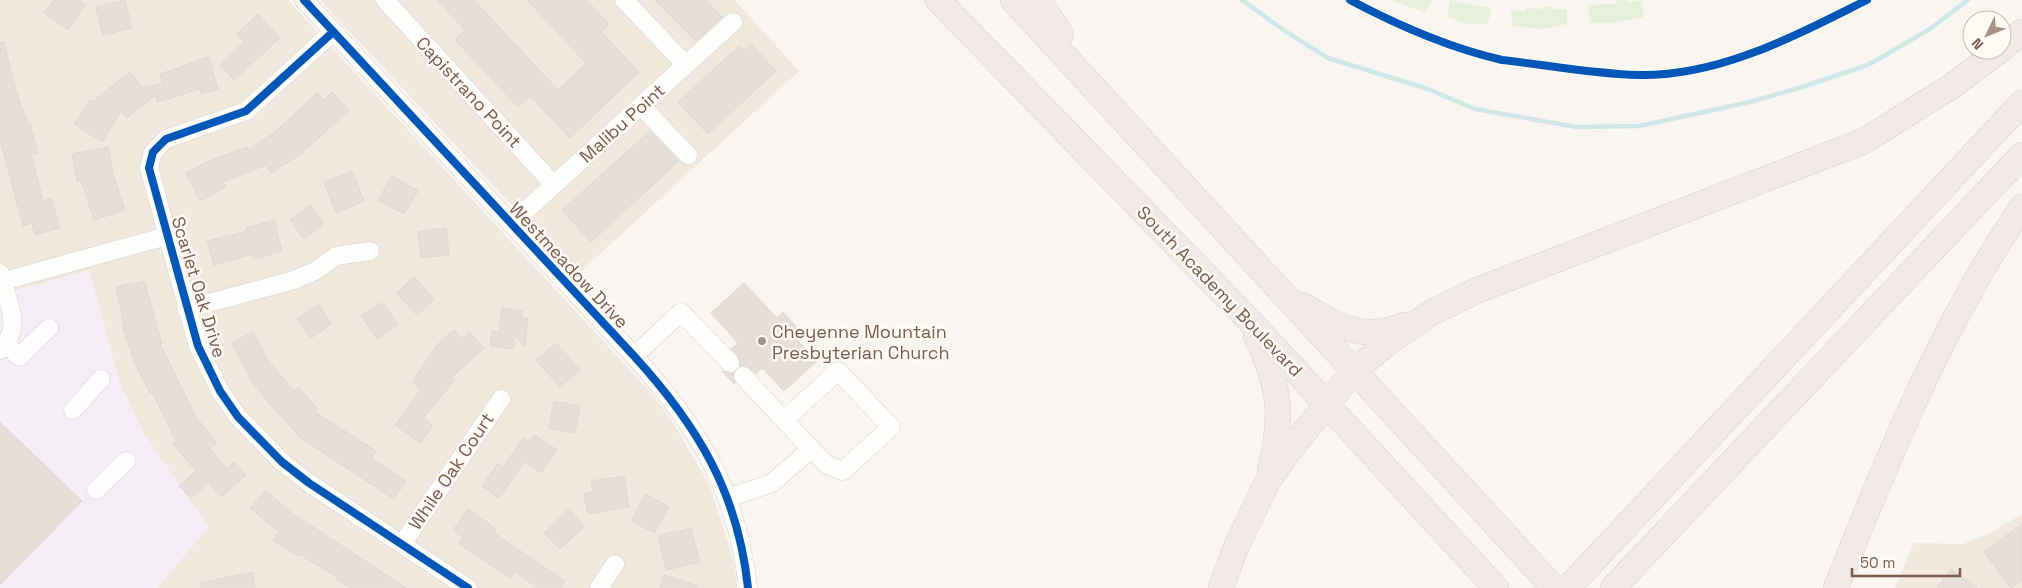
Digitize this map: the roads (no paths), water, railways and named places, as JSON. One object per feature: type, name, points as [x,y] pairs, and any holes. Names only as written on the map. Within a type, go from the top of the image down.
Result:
[{"type":"highway","points":[[928,0],[962,26]]},
{"type":"highway","name":"South Academy Boulevard","points":[[938,0],[1327,402],[1494,586]]},
{"type":"highway","points":[[1013,0],[1554,588]]},
{"type":"highway","points":[[1038,0],[1121,117]]},
{"type":"highway","points":[[2012,40],[2022,32]]},
{"type":"highway","points":[[1282,293],[1343,328],[1366,333],[1387,332],[1478,290],[1864,141],[1952,86],[1986,60]]},
{"type":"highway","points":[[1568,588],[2022,103]]},
{"type":"highway","points":[[1613,588],[2022,155]]},
{"type":"highway","points":[[1836,588],[1870,501],[1954,316],[1991,252],[2022,207]]},
{"type":"highway","points":[[1220,588],[1236,547],[1267,483],[1327,402],[1354,371],[1384,346],[1429,314]]},
{"type":"highway","points":[[1247,318],[1268,361],[1277,389],[1279,412],[1276,443],[1267,483]]},
{"type":"street","name":"Westmeadow Drive","points":[[304,0],[634,356],[679,408],[701,443],[727,498],[736,523],[748,588]]},
{"type":"street","name":"Capistrano Point","points":[[384,0],[554,185]]},
{"type":"street","points":[[624,0],[686,66]]},
{"type":"street","name":"Malibu Point","points":[[511,224],[733,22]]},
{"type":"street","name":"Scarlet Oak Drive","points":[[333,32],[246,111],[166,139],[153,152],[149,168],[186,309],[207,368],[238,417],[259,441],[309,483],[468,588]]},
{"type":"street","points":[[641,106],[688,155]]},
{"type":"street","points":[[49,328],[19,357],[3,347],[13,332],[13,320],[1,279],[167,236]]},
{"type":"street","points":[[186,309],[294,280],[315,271],[336,256],[370,251]]},
{"type":"street","points":[[634,356],[681,312],[730,363]]},
{"type":"street","points":[[743,376],[811,449],[827,466],[843,471],[891,427],[838,370],[784,420]]},
{"type":"street","points":[[73,410],[101,379]]},
{"type":"street","name":"While Oak Court","points":[[402,544],[501,398]]},
{"type":"street","points":[[727,498],[772,483],[811,449]]},
{"type":"street","points":[[96,490],[126,461]]},
{"type":"street","points":[[599,588],[615,564]]},
{"type":"waterway","points":[[1242,0],[1285,31],[1328,58],[1428,89],[1475,109],[1576,127],[1639,126],[1750,102],[1799,88],[1868,65],[1930,29],[1968,0]]},
{"type":"place","name":"Cheyenne Mountain Presbyterian Church","points":[[762,341]]}]
